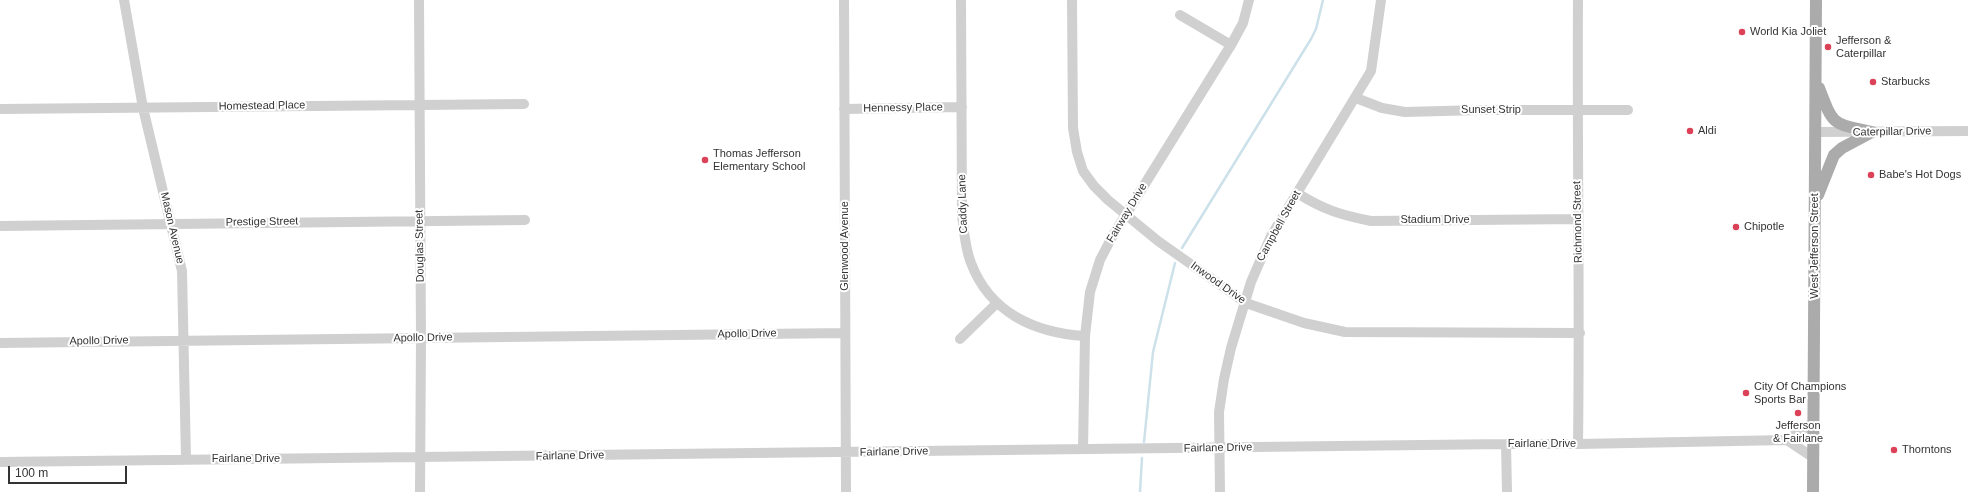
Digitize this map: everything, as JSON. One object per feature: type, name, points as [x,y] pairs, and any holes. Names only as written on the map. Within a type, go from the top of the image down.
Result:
[{"type":"main road","name":"West Jefferson Street","points":[[1813,492],[1816,202],[1816,0]]},
{"type":"main road","points":[[1816,81],[1831,119],[1841,125],[1872,132]]},
{"type":"main road","points":[[1816,202],[1834,155],[1842,148],[1872,132]]},
{"type":"street","name":"Mason Avenue","points":[[124,0],[143,108],[182,271],[185,340],[186,459]]},
{"type":"street","name":"Douglas Street","points":[[419,0],[421,338],[419,458],[420,492]]},
{"type":"street","name":"Glenwood Avenue","points":[[844,0],[846,492]]},
{"type":"street","name":"Caddy Lane","points":[[961,0],[962,215],[964,239],[971,263],[981,283],[996,303],[1017,319],[1038,329],[1064,335],[1085,336]]},
{"type":"street","name":"Inwood Drive","points":[[1072,0],[1073,128],[1077,152],[1083,171],[1094,186],[1158,241],[1246,303],[1304,323],[1345,332],[1580,333]]},
{"type":"street","name":"Fairway Drive","points":[[1083,449],[1085,336],[1090,292],[1096,272],[1109,242],[1231,46],[1243,24],[1249,0]]},
{"type":"street","name":"Campbell Street","points":[[1220,492],[1220,412],[1224,379],[1231,348],[1246,303],[1251,282],[1271,236],[1371,71],[1381,0]]},
{"type":"street","name":"Richmond Street","points":[[1578,0],[1577,111],[1580,333],[1578,444]]},
{"type":"street","points":[[1180,15],[1231,46]]},
{"type":"street","name":"Sunset Strip","points":[[1356,98],[1382,108],[1404,112],[1480,110],[1628,110]]},
{"type":"street","name":"Homestead Place","points":[[0,109],[524,104]]},
{"type":"street","name":"Hennessy Place","points":[[844,109],[962,107]]},
{"type":"street","name":"Caterpillar Drive","points":[[1816,132],[1968,131]]},
{"type":"street","name":"Stadium Drive","points":[[1297,193],[1320,207],[1344,216],[1371,221],[1578,219]]},
{"type":"street","name":"Prestige Street","points":[[0,226],[524,220]]},
{"type":"street","points":[[960,339],[996,303]]},
{"type":"street","name":"Apollo Drive","points":[[0,342],[845,333]]},
{"type":"street","points":[[1814,422],[1787,440],[1814,458]]},
{"type":"street","name":"Fairlane Drive","points":[[0,462],[1578,444],[1787,440]]},
{"type":"street","points":[[1506,444],[1507,492]]},
{"type":"waterway","points":[[1182,248],[1311,39],[1316,29],[1323,0]]},
{"type":"waterway","points":[[1144,442],[1153,352],[1175,263]]},
{"type":"waterway","points":[[1140,492],[1142,458]]},
{"type":"place","name":"World Kia Joliet","points":[[1742,32]]},
{"type":"place","name":"Jefferson & Caterpillar","points":[[1828,47]]},
{"type":"place","name":"Starbucks","points":[[1873,82]]},
{"type":"place","name":"Aldi","points":[[1690,131]]},
{"type":"place","name":"Thomas Jefferson Elementary School","points":[[705,160]]},
{"type":"place","name":"Babe's Hot Dogs","points":[[1871,175]]},
{"type":"place","name":"Chipotle","points":[[1736,227]]},
{"type":"place","name":"City Of Champions Sports Bar","points":[[1746,393]]},
{"type":"place","name":"Jefferson & Fairlane","points":[[1798,413]]},
{"type":"place","name":"Thorntons","points":[[1894,450]]}]
